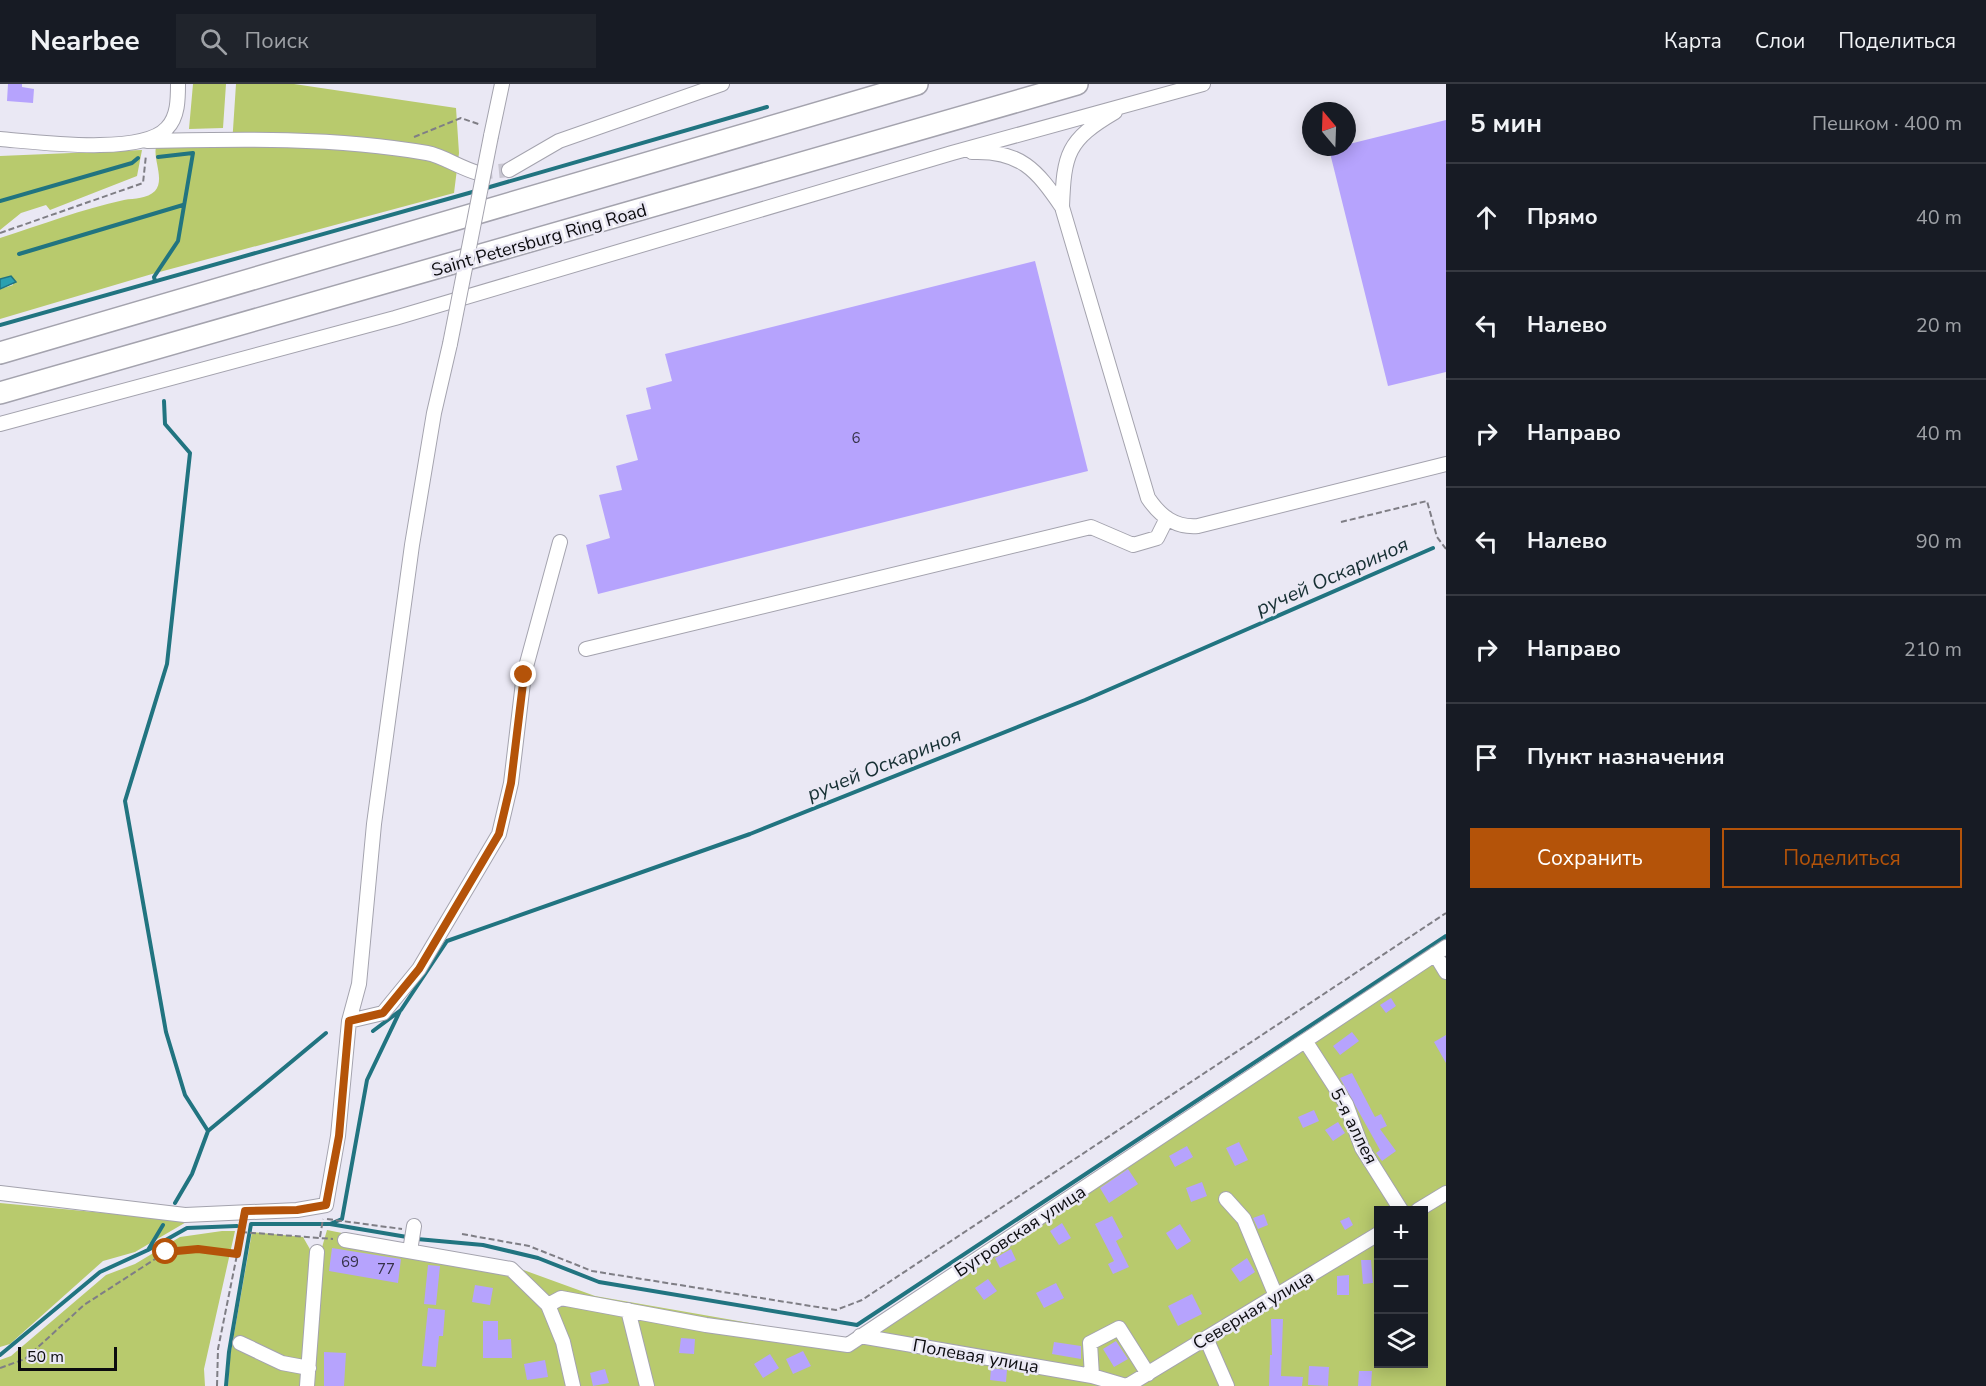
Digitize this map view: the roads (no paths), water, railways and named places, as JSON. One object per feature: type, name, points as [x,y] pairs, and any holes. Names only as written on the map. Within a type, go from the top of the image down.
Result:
[{"type":"highway","points":[[0,353],[917,84]]},
{"type":"highway","name":"Saint Petersburg Ring Road","points":[[0,393],[1077,84]]},
{"type":"street","points":[[147,141],[168,128],[177,108],[178,84]]},
{"type":"street","points":[[0,1193],[185,1215],[297,1210],[326,1205],[339,1136],[349,1021],[359,984],[374,824],[412,545],[434,414],[502,84]]},
{"type":"street","points":[[509,170],[559,141],[722,84]]},
{"type":"street","points":[[0,424],[395,318],[952,153],[1203,84]]},
{"type":"street","points":[[1062,207],[1063,176],[1068,153],[1083,133],[1129,104]]},
{"type":"street","points":[[0,139],[82,146],[147,141],[258,139],[398,149],[430,154],[459,168],[478,173]]},
{"type":"street","points":[[952,153],[1004,154],[1026,162],[1046,183],[1062,207],[1148,498],[1167,518],[1185,527],[1198,526],[1446,464]]},
{"type":"street","points":[[586,649],[1091,527],[1133,545],[1157,538],[1167,518]]},
{"type":"street","points":[[349,1021],[383,1013],[419,969],[499,834],[511,783],[524,675],[560,542]]},
{"type":"street","points":[[1441,951],[1446,972]]},
{"type":"street","name":"Бугровская улица","points":[[548,1305],[561,1298],[848,1345],[1441,951]]},
{"type":"street","name":"5-я аллея","points":[[1306,1042],[1346,1104],[1362,1148],[1398,1206]]},
{"type":"street","points":[[1425,1206],[1446,1193]]},
{"type":"street","points":[[1226,1199],[1244,1219],[1276,1296]]},
{"type":"street","points":[[410,1251],[413,1229]]},
{"type":"street","name":"Северная улица","points":[[1127,1386],[1374,1236]]},
{"type":"street","points":[[345,1240],[511,1269],[548,1305],[563,1342],[573,1386]]},
{"type":"street","points":[[307,1386],[318,1245]]},
{"type":"street","points":[[628,1310],[647,1386]]},
{"type":"street","points":[[1092,1376],[1090,1343],[1119,1328],[1148,1374]]},
{"type":"street","name":"Полевая улица","points":[[860,1336],[1092,1376],[1127,1386]]},
{"type":"street","points":[[1206,1338],[1227,1386]]},
{"type":"street","points":[[240,1342],[282,1363],[309,1368]]},
{"type":"water","points":[[11,276],[16,282],[0,289],[0,279]]},
{"type":"waterway","points":[[483,189],[767,107]]},
{"type":"waterway","points":[[155,281],[154,277],[178,241],[193,153],[158,157]]},
{"type":"waterway","points":[[0,201],[132,163],[138,158]]},
{"type":"waterway","points":[[0,325],[476,191]]},
{"type":"waterway","points":[[19,254],[183,205]]},
{"type":"waterway","points":[[164,401],[165,424],[190,453],[167,664],[125,801],[166,1032],[185,1095],[208,1131]]},
{"type":"waterway","name":"ручей Оскариноя","points":[[373,1031],[401,1010],[447,941],[750,834],[1085,700],[1433,548]]},
{"type":"waterway","points":[[417,1239],[483,1245],[538,1258],[599,1282],[857,1325],[1446,936]]},
{"type":"waterway","points":[[400,1011],[367,1080],[342,1219],[330,1224],[407,1237]]},
{"type":"waterway","name":"ручей Оскариноя","points":[[175,1203],[192,1174],[208,1131],[326,1033]]},
{"type":"waterway","points":[[226,1386],[229,1352],[251,1224],[330,1224]]},
{"type":"waterway","name":"ручей Оскариноя","points":[[163,1225],[148,1250],[187,1228],[237,1226]]},
{"type":"waterway","name":"ручей Оскариноя","points":[[0,1355],[100,1272],[148,1250]]},
{"type":"tunnel","points":[[478,173],[509,170]]}]
